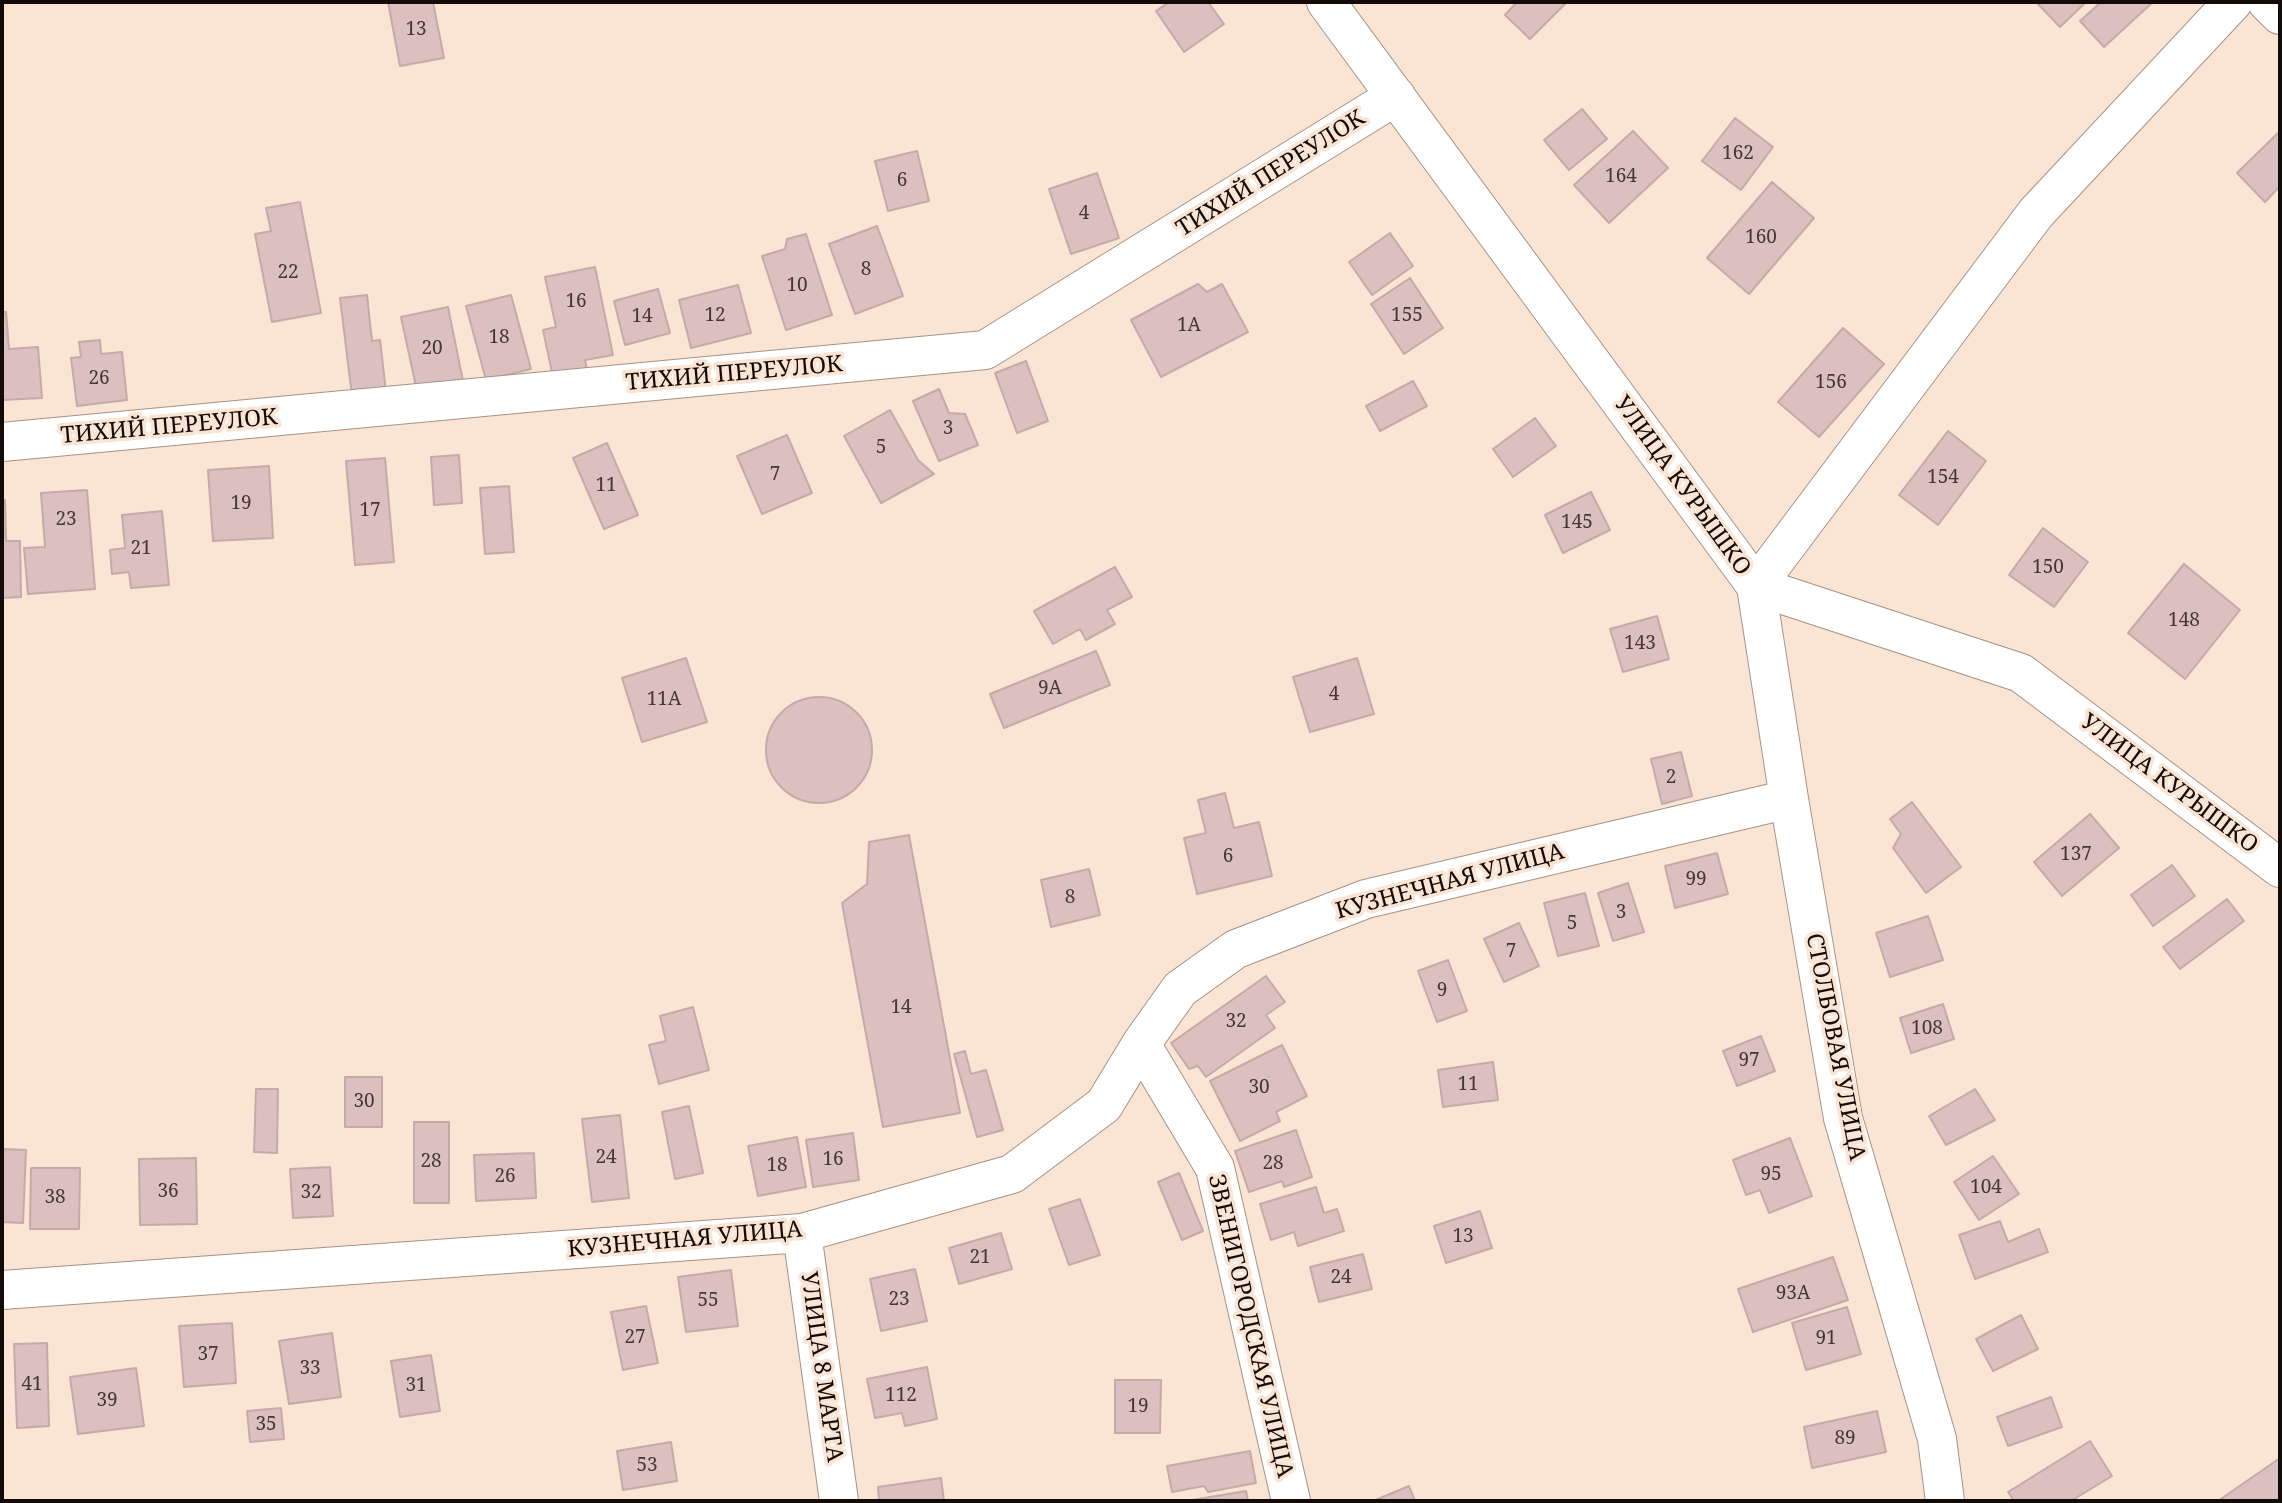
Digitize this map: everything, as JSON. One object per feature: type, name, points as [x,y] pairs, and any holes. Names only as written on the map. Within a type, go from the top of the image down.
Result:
[{"type":"street","name":"УЛИЦА КУРЫШКО","points":[[1326,2],[1756,586],[2021,673],[2280,868]]},
{"type":"street","points":[[1756,586],[2036,213],[2232,2]]},
{"type":"street","points":[[2267,2],[2280,15]]},
{"type":"street","name":"ТИХИЙ ПЕРЕУЛОК","points":[[2,442],[985,350],[1396,96]]},
{"type":"street","name":"СТОЛБОВАЯ УЛИЦА","points":[[1756,586],[1843,1118],[1937,1439],[1945,1501]]},
{"type":"street","name":"КУЗНЕЧНАЯ УЛИЦА","points":[[2,1290],[802,1233],[1012,1174],[1104,1105],[1141,1044],[1180,989],[1237,949],[1366,899],[1789,799]]},
{"type":"street","name":"ЗВЕНИГОРОДСКАЯ УЛИЦА","points":[[1141,1044],[1215,1168],[1291,1501]]},
{"type":"street","name":"УЛИЦА 8 МАРТА","points":[[802,1233],[839,1501]]},
{"type":"building","points":[[388,2],[433,2],[444,58],[400,66]]},
{"type":"building","points":[[1169,2],[1208,2],[1224,24],[1184,52],[1156,11]]},
{"type":"building","points":[[1517,2],[1567,2],[1530,39],[1505,15]]},
{"type":"building","points":[[2036,2],[2086,2],[2060,27]]},
{"type":"building","points":[[2101,2],[2153,2],[2104,47],[2080,21]]},
{"type":"building","points":[[1582,109],[1607,139],[1569,170],[1544,140]]},
{"type":"building","points":[[1735,118],[1773,147],[1741,190],[1702,161]]},
{"type":"building","points":[[1633,131],[1668,168],[1609,223],[1574,185]]},
{"type":"building","points":[[2278,133],[2280,186],[2265,202],[2237,173]]},
{"type":"building","points":[[917,151],[929,201],[888,211],[875,161]]},
{"type":"building","points":[[1097,173],[1119,238],[1071,254],[1049,189]]},
{"type":"building","points":[[1772,182],[1814,218],[1749,294],[1707,258]]},
{"type":"building","points":[[300,202],[321,313],[272,322],[255,234],[271,231],[266,208]]},
{"type":"building","points":[[877,226],[903,296],[855,314],[829,244]]},
{"type":"building","points":[[1390,233],[1413,266],[1372,295],[1349,262]]},
{"type":"building","points":[[806,234],[832,315],[786,330],[762,256],[785,249],[787,239]]},
{"type":"building","points":[[595,267],[613,355],[585,360],[588,375],[554,382],[543,330],[556,327],[545,277]]},
{"type":"building","points":[[1410,278],[1443,328],[1404,354],[1371,304]]},
{"type":"building","points":[[1198,284],[1207,292],[1222,284],[1248,332],[1161,377],[1131,320]]},
{"type":"building","points":[[738,285],[751,333],[691,348],[679,300]]},
{"type":"building","points":[[658,289],[670,333],[625,345],[614,301]]},
{"type":"building","points":[[367,295],[372,341],[380,340],[387,400],[353,404],[340,298]]},
{"type":"building","points":[[511,295],[531,369],[486,380],[466,306]]},
{"type":"building","points":[[448,307],[463,381],[417,391],[401,317]]},
{"type":"building","points":[[2,312],[6,312],[9,349],[38,347],[42,398],[2,400]]},
{"type":"building","points":[[1843,328],[1884,364],[1819,437],[1778,402]]},
{"type":"building","points":[[100,340],[101,354],[122,352],[127,400],[77,406],[71,358],[81,357],[79,342]]},
{"type":"building","points":[[1026,361],[1048,421],[1017,433],[995,373]]},
{"type":"building","points":[[1413,381],[1427,406],[1380,431],[1366,406]]},
{"type":"building","points":[[939,389],[949,413],[965,414],[978,445],[939,461],[913,401]]},
{"type":"building","points":[[890,410],[918,460],[934,474],[881,503],[844,436]]},
{"type":"building","points":[[1535,418],[1556,446],[1513,477],[1493,449]]},
{"type":"building","points":[[1948,431],[1986,461],[1938,525],[1899,495]]},
{"type":"building","points":[[787,435],[812,493],[762,514],[737,456]]},
{"type":"building","points":[[607,443],[638,515],[604,529],[573,458]]},
{"type":"building","points":[[459,455],[462,503],[434,505],[431,457]]},
{"type":"building","points":[[385,458],[394,562],[355,565],[346,461]]},
{"type":"building","points":[[269,466],[273,538],[213,541],[208,470]]},
{"type":"building","points":[[509,486],[514,552],[485,554],[480,488]]},
{"type":"building","points":[[87,490],[95,589],[28,594],[24,548],[45,547],[41,493]]},
{"type":"building","points":[[1591,492],[1610,530],[1563,553],[1545,515]]},
{"type":"building","points":[[5,500],[6,541],[20,541],[21,597],[2,598],[2,501]]},
{"type":"building","points":[[162,511],[169,585],[131,588],[129,572],[112,574],[110,550],[125,548],[122,515]]},
{"type":"building","points":[[2043,528],[2088,562],[2054,607],[2009,575]]},
{"type":"building","points":[[2184,564],[2240,610],[2185,679],[2128,633]]},
{"type":"building","points":[[1115,567],[1132,597],[1107,610],[1115,624],[1086,640],[1080,629],[1053,644],[1034,611]]},
{"type":"building","points":[[1657,616],[1669,659],[1623,672],[1610,629]]},
{"type":"building","points":[[1096,651],[1110,685],[1004,728],[990,694]]},
{"type":"building","points":[[686,658],[707,722],[642,742],[622,678]]},
{"type":"building","points":[[1357,658],[1374,714],[1310,732],[1293,677]]},
{"type":"building","points":[[819,697],[839,701],[856,713],[868,730],[872,750],[868,770],[856,787],[839,799],[819,803],[799,799],[782,787],[770,770],[766,750],[770,730],[782,713],[799,701]]},
{"type":"building","points":[[1681,752],[1692,796],[1662,804],[1651,759]]},
{"type":"building","points":[[1225,793],[1234,828],[1259,822],[1272,876],[1197,894],[1184,838],[1206,833],[1198,800]]},
{"type":"building","points":[[1912,802],[1961,867],[1926,893],[1893,848],[1901,834],[1890,819]]},
{"type":"building","points":[[2090,814],[2119,848],[2062,896],[2034,862]]},
{"type":"building","points":[[909,835],[960,1113],[883,1127],[842,903],[867,884],[869,842]]},
{"type":"building","points":[[1717,853],[1728,894],[1675,908],[1665,866]]},
{"type":"building","points":[[2172,865],[2195,896],[2153,926],[2131,895]]},
{"type":"building","points":[[1089,869],[1100,915],[1051,927],[1041,880]]},
{"type":"building","points":[[1628,883],[1644,932],[1613,941],[1598,893]]},
{"type":"building","points":[[1585,893],[1599,946],[1558,956],[1544,903]]},
{"type":"building","points":[[2227,899],[2244,921],[2180,969],[2163,947]]},
{"type":"building","points":[[1928,916],[1943,960],[1890,977],[1876,933]]},
{"type":"building","points":[[1519,923],[1539,966],[1504,982],[1484,939]]},
{"type":"building","points":[[1448,960],[1467,1011],[1437,1022],[1418,971]]},
{"type":"building","points":[[1266,976],[1285,1002],[1266,1015],[1275,1028],[1206,1077],[1198,1066],[1189,1069],[1171,1043]]},
{"type":"building","points":[[1943,1004],[1954,1039],[1911,1053],[1900,1018]]},
{"type":"building","points":[[693,1007],[709,1070],[659,1084],[649,1045],[666,1041],[660,1016]]},
{"type":"building","points":[[1761,1036],[1775,1071],[1737,1086],[1723,1051]]},
{"type":"building","points":[[1282,1045],[1307,1096],[1276,1112],[1280,1121],[1240,1141],[1210,1081]]},
{"type":"building","points":[[965,1051],[971,1074],[986,1070],[1003,1130],[977,1137],[954,1054]]},
{"type":"building","points":[[1493,1062],[1498,1100],[1443,1107],[1438,1070]]},
{"type":"building","points":[[345,1077],[382,1077],[382,1127],[345,1127]]},
{"type":"building","points":[[256,1089],[278,1089],[277,1153],[254,1152]]},
{"type":"building","points":[[1975,1089],[1995,1120],[1946,1145],[1929,1116]]},
{"type":"building","points":[[689,1106],[703,1173],[675,1179],[662,1112]]},
{"type":"building","points":[[620,1115],[629,1198],[592,1202],[582,1119]]},
{"type":"building","points":[[414,1122],[449,1122],[449,1203],[414,1203]]},
{"type":"building","points":[[1296,1130],[1312,1177],[1284,1187],[1282,1181],[1249,1192],[1235,1151]]},
{"type":"building","points":[[853,1133],[859,1180],[813,1187],[806,1140]]},
{"type":"building","points":[[797,1137],[806,1187],[758,1196],[748,1146]]},
{"type":"building","points":[[1790,1138],[1812,1196],[1769,1213],[1760,1190],[1746,1195],[1733,1160]]},
{"type":"building","points":[[2,1149],[26,1150],[23,1223],[2,1222]]},
{"type":"building","points":[[534,1153],[536,1198],[476,1201],[474,1155]]},
{"type":"building","points":[[1993,1156],[2019,1194],[1979,1220],[1954,1182]]},
{"type":"building","points":[[196,1158],[197,1224],[140,1225],[139,1159]]},
{"type":"building","points":[[330,1167],[333,1216],[293,1218],[290,1169]]},
{"type":"building","points":[[31,1168],[80,1168],[79,1229],[30,1229]]},
{"type":"building","points":[[1179,1173],[1203,1231],[1182,1240],[1158,1182]]},
{"type":"building","points":[[1316,1187],[1324,1213],[1337,1209],[1344,1231],[1298,1246],[1294,1232],[1271,1240],[1260,1204]]},
{"type":"building","points":[[1080,1199],[1100,1255],[1069,1265],[1049,1209]]},
{"type":"building","points":[[1480,1211],[1492,1248],[1446,1263],[1434,1226]]},
{"type":"building","points":[[2000,1221],[2008,1242],[2039,1229],[2048,1252],[1975,1279],[1959,1235]]},
{"type":"building","points":[[1001,1233],[1012,1269],[959,1284],[949,1248]]},
{"type":"building","points":[[1363,1254],[1372,1289],[1319,1302],[1310,1267]]},
{"type":"building","points":[[1833,1257],[1848,1300],[1753,1332],[1738,1289]]},
{"type":"building","points":[[915,1269],[927,1321],[881,1331],[870,1279]]},
{"type":"building","points":[[731,1270],[738,1326],[686,1332],[678,1277]]},
{"type":"building","points":[[646,1306],[658,1363],[623,1370],[611,1312]]},
{"type":"building","points":[[1847,1307],[1861,1354],[1806,1370],[1792,1323]]},
{"type":"building","points":[[2021,1315],[2038,1349],[1993,1371],[1976,1339]]},
{"type":"building","points":[[232,1323],[236,1383],[184,1387],[179,1326]]},
{"type":"building","points":[[332,1333],[341,1397],[289,1404],[279,1341]]},
{"type":"building","points":[[47,1343],[49,1426],[17,1428],[14,1344]]},
{"type":"building","points":[[431,1355],[440,1411],[400,1417],[391,1361]]},
{"type":"building","points":[[927,1367],[937,1419],[905,1426],[902,1413],[875,1418],[867,1379]]},
{"type":"building","points":[[136,1368],[144,1426],[78,1434],[70,1377]]},
{"type":"building","points":[[1115,1380],[1161,1380],[1160,1433],[1115,1433]]},
{"type":"building","points":[[2051,1397],[2062,1427],[2008,1446],[1997,1417]]},
{"type":"building","points":[[281,1408],[284,1439],[250,1442],[247,1411]]},
{"type":"building","points":[[1877,1411],[1886,1452],[1812,1468],[1804,1427]]},
{"type":"building","points":[[2090,1441],[2112,1476],[2071,1501],[2014,1501],[2008,1492]]},
{"type":"building","points":[[671,1442],[677,1481],[623,1490],[617,1451]]},
{"type":"building","points":[[1250,1451],[1256,1483],[1208,1492],[1204,1486],[1172,1492],[1167,1466]]},
{"type":"building","points":[[2280,1458],[2280,1501],[2218,1501]]},
{"type":"building","points":[[941,1478],[944,1501],[879,1501],[878,1487]]},
{"type":"building","points":[[1409,1486],[1415,1501],[1373,1501]]},
{"type":"building","points":[[1246,1491],[1248,1501],[1192,1501],[1192,1500]]}]
